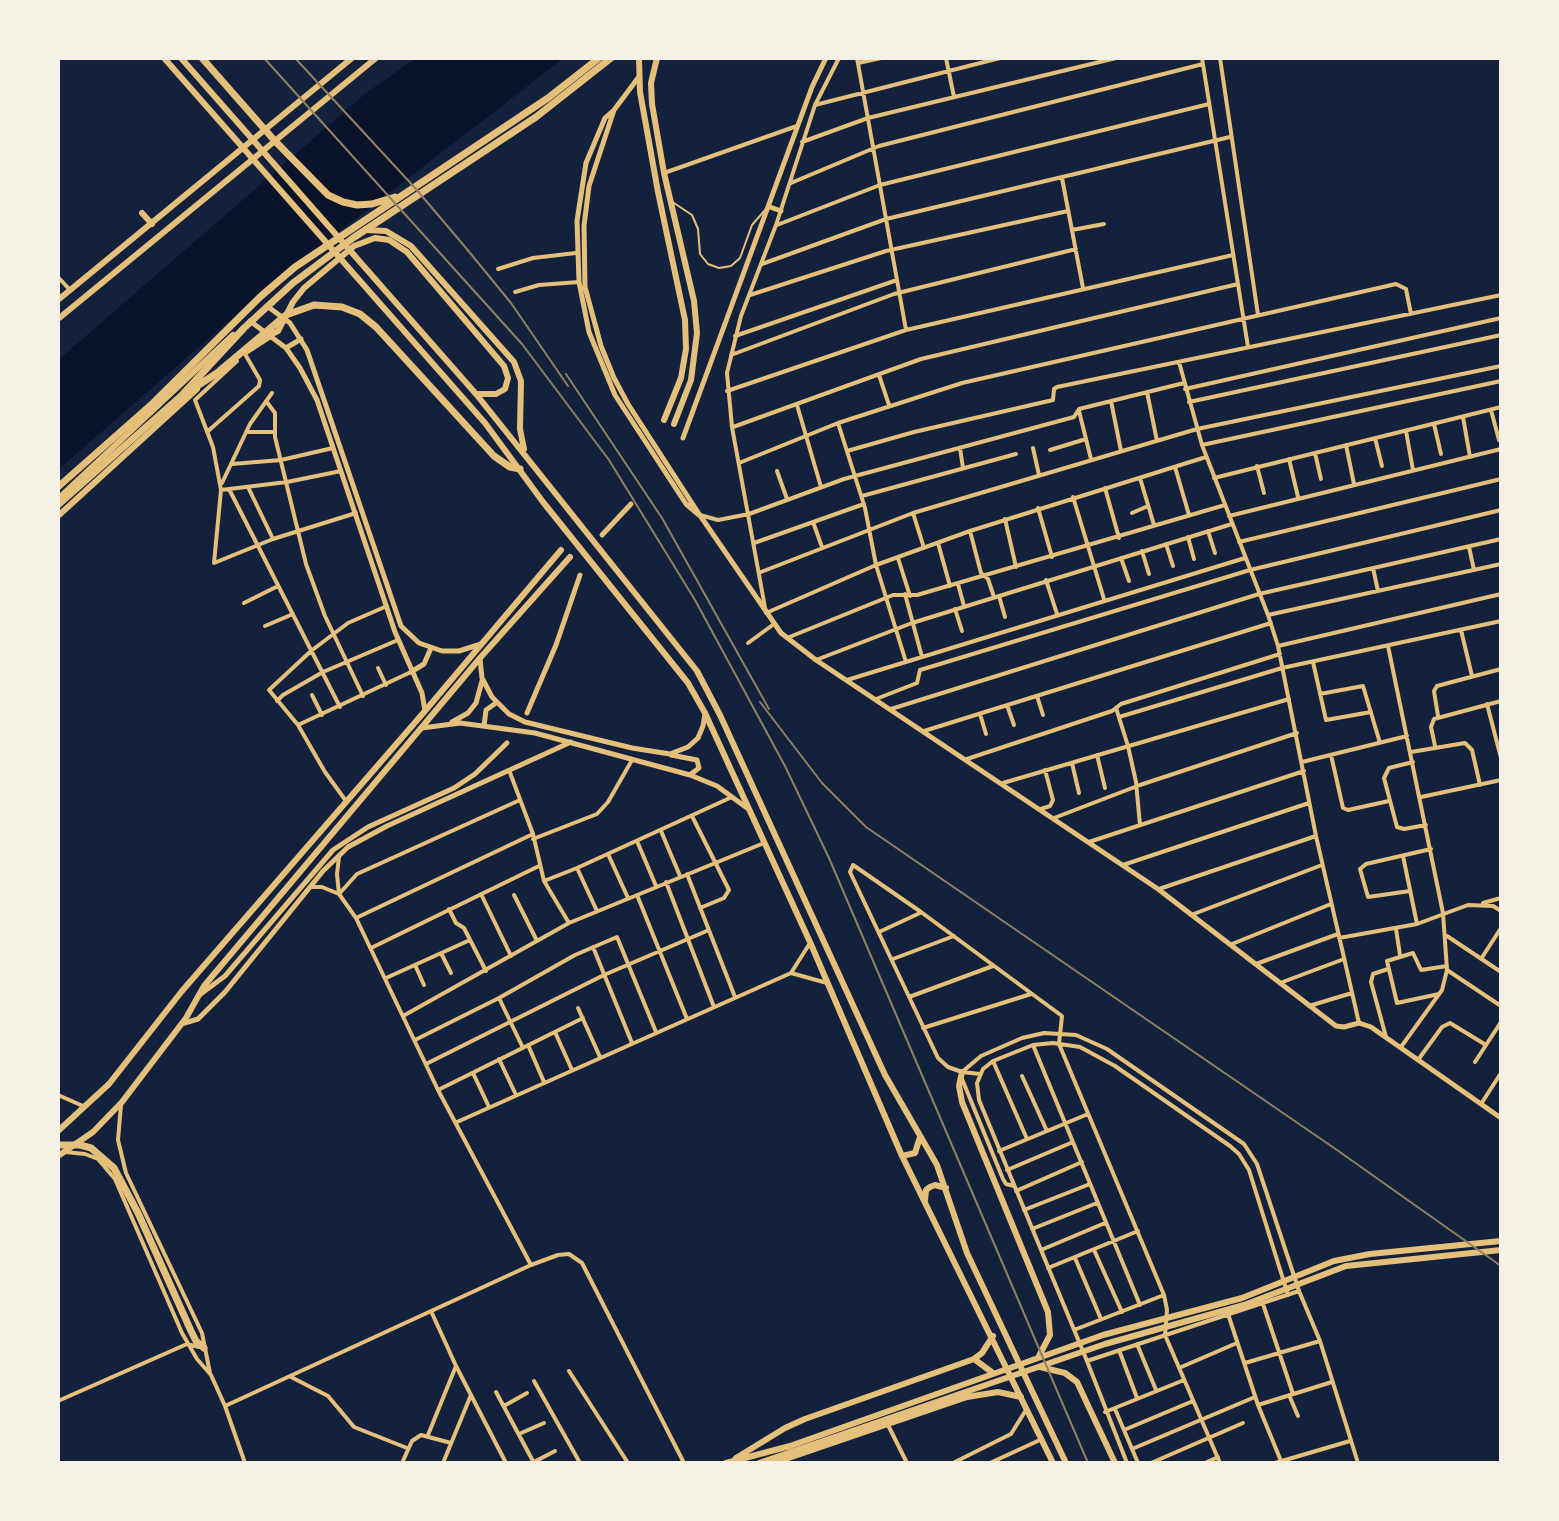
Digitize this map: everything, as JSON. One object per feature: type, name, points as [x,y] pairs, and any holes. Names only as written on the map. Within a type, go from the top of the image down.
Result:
[{"type":"highway","points":[[202,58],[328,195],[343,202],[364,205],[405,194]]},
{"type":"highway","points":[[58,487],[153,403],[287,274],[548,98],[599,58]]},
{"type":"highway","points":[[58,502],[182,395],[244,328],[303,275],[353,238],[536,117],[611,58]]},
{"type":"highway","points":[[182,395],[217,373],[286,315],[314,305],[333,305],[360,314],[376,327],[489,451],[504,464],[520,469]]},
{"type":"highway","points":[[58,1145],[91,1148],[114,1168],[138,1213],[191,1331],[204,1348]]},
{"type":"main road","points":[[164,58],[485,423],[543,502],[688,683],[705,713],[810,942],[902,1156],[1053,1463]]},
{"type":"main road","points":[[181,58],[525,452],[697,671],[885,1075],[930,1152],[946,1188],[972,1265],[1066,1463]]},
{"type":"main road","points":[[58,300],[352,58]]},
{"type":"main road","points":[[58,319],[376,58]]},
{"type":"main road","points":[[639,58],[638,78],[658,192],[685,320],[686,349],[681,378],[664,420]]},
{"type":"main road","points":[[657,58],[651,94],[664,173],[694,301],[697,333],[691,380],[674,424]]},
{"type":"main road","points":[[142,213],[152,224]]},
{"type":"main road","points":[[58,502],[265,305],[348,237],[366,230],[395,234],[411,246],[516,366],[521,381],[520,429],[525,452]]},
{"type":"main road","points":[[58,516],[239,352],[282,328],[304,288],[354,246],[367,239],[389,240],[407,252],[504,366],[508,378],[505,389],[496,394],[476,394]]},
{"type":"main road","points":[[58,1131],[109,1084],[182,991],[561,550]]},
{"type":"main road","points":[[62,1154],[93,1132],[122,1102],[164,1037],[181,1024],[208,981],[480,658],[570,557]]},
{"type":"main road","points":[[182,991],[188,997],[197,997]]},
{"type":"main road","points":[[152,1030],[164,1037]]},
{"type":"main road","points":[[962,1072],[959,1086],[962,1102],[1048,1312],[1050,1335],[1039,1356]]},
{"type":"main road","points":[[902,1156],[915,1153],[920,1137]]},
{"type":"main road","points":[[925,1201],[926,1190],[930,1187],[946,1188]]},
{"type":"main road","points":[[725,1463],[790,1446],[1103,1335],[1242,1298],[1334,1261],[1370,1254],[1501,1241]]},
{"type":"main road","points":[[759,1463],[1036,1366],[1244,1305],[1346,1266],[1501,1250]]},
{"type":"main road","points":[[725,1463],[805,1419],[974,1359],[993,1336]]},
{"type":"main road","points":[[974,1359],[994,1375],[998,1392]]},
{"type":"main road","points":[[1036,1366],[1060,1371],[1077,1382],[1115,1463]]},
{"type":"main road","points":[[776,1462],[967,1397],[998,1392],[1021,1397]]},
{"type":"main road","points":[[776,1462],[871,1427],[878,1421]]},
{"type":"street","points":[[683,438],[826,58]]},
{"type":"street","points":[[766,613],[732,427],[727,391],[729,355],[815,105],[839,58]]},
{"type":"street","points":[[881,58],[857,61],[906,330]]},
{"type":"street","points":[[946,58],[954,97]]},
{"type":"street","points":[[815,105],[1000,58]]},
{"type":"street","points":[[802,142],[868,118],[1116,58]]},
{"type":"street","points":[[1220,58],[1258,315]]},
{"type":"street","points":[[790,183],[873,147],[1203,61],[1248,347]]},
{"type":"street","points":[[638,78],[603,122],[586,163],[579,203],[576,253],[579,282],[592,341],[615,395],[686,504],[700,515],[718,520],[749,514],[855,476],[1074,417],[1078,411],[1147,392],[1501,318]]},
{"type":"street","points":[[776,225],[880,185],[1209,104]]},
{"type":"street","points":[[614,110],[595,166],[586,206],[583,266],[589,307],[608,365],[621,391],[774,624],[816,660],[1158,889],[1336,1026],[1359,1023],[1371,1027],[1501,1118]]},
{"type":"street","points":[[664,173],[799,125]]},
{"type":"street","points":[[761,264],[886,219],[1230,137]]},
{"type":"street","points":[[1062,178],[1083,288]]},
{"type":"street","points":[[770,207],[781,211]]},
{"type":"street","points":[[749,295],[892,249],[1068,211]]},
{"type":"street","points":[[1072,230],[1104,224]]},
{"type":"street","points":[[729,355],[900,293],[1076,249]]},
{"type":"street","points":[[498,269],[533,258],[576,253]]},
{"type":"street","points":[[727,391],[906,330],[1233,255]]},
{"type":"street","points":[[58,277],[70,290]]},
{"type":"street","points":[[735,336],[897,280]]},
{"type":"street","points":[[515,292],[539,285],[579,282]]},
{"type":"street","points":[[732,427],[921,359],[1238,284]]},
{"type":"street","points":[[739,463],[889,405],[988,376],[1396,284],[1406,289],[1411,314]]},
{"type":"street","points":[[847,451],[1053,400],[1057,387],[1501,295]]},
{"type":"street","points":[[265,305],[285,318],[301,339],[398,621],[414,640],[431,648],[453,652],[482,643]]},
{"type":"street","points":[[249,320],[286,348],[311,389],[398,640],[422,693],[425,711]]},
{"type":"street","points":[[1189,402],[1501,335]]},
{"type":"street","points":[[271,336],[245,354],[196,397],[196,407],[207,432],[221,487],[214,563],[273,539],[356,513]]},
{"type":"street","points":[[286,348],[301,339]]},
{"type":"street","points":[[207,432],[257,388],[260,380],[245,354]]},
{"type":"street","points":[[1179,362],[1206,457],[1278,646],[1322,865],[1359,1023]]},
{"type":"street","points":[[760,573],[913,513],[1197,429],[1501,366]]},
{"type":"street","points":[[879,375],[889,405]]},
{"type":"street","points":[[1202,445],[1501,381]]},
{"type":"street","points":[[1147,392],[1157,441]]},
{"type":"street","points":[[221,487],[246,432],[272,393]]},
{"type":"street","points":[[266,401],[275,413],[274,432],[319,601],[363,696]]},
{"type":"street","points":[[1111,401],[1121,451]]},
{"type":"street","points":[[797,405],[821,487]]},
{"type":"street","points":[[1214,478],[1501,407]]},
{"type":"street","points":[[1491,410],[1499,440]]},
{"type":"street","points":[[1078,411],[1091,459]]},
{"type":"street","points":[[1463,417],[1470,457]]},
{"type":"street","points":[[838,423],[862,496],[876,565],[906,662]]},
{"type":"street","points":[[1434,424],[1441,454]]},
{"type":"street","points":[[1406,431],[1413,470]]},
{"type":"street","points":[[246,432],[274,432]]},
{"type":"street","points":[[1375,438],[1382,466]]},
{"type":"street","points":[[1050,450],[1086,439]]},
{"type":"street","points":[[1346,445],[1354,484]]},
{"type":"street","points":[[232,464],[281,460],[333,448]]},
{"type":"street","points":[[960,448],[963,468]]},
{"type":"street","points":[[1033,448],[1039,475]]},
{"type":"street","points":[[1229,516],[1501,449]]},
{"type":"street","points":[[1315,453],[1321,479]]},
{"type":"street","points":[[862,496],[1016,454]]},
{"type":"street","points":[[766,613],[876,565],[970,531],[1206,457]]},
{"type":"street","points":[[1289,459],[1298,497]]},
{"type":"street","points":[[1257,466],[1264,493]]},
{"type":"street","points":[[1175,467],[1189,516]]},
{"type":"street","points":[[221,487],[229,489],[287,482],[341,471]]},
{"type":"street","points":[[777,471],[787,499]]},
{"type":"street","points":[[1140,478],[1154,527]]},
{"type":"street","points":[[1239,542],[1501,479]]},
{"type":"street","points":[[247,487],[273,539]]},
{"type":"street","points":[[1105,488],[1119,538]]},
{"type":"street","points":[[229,489],[340,707]]},
{"type":"street","points":[[1073,497],[1104,599]]},
{"type":"street","points":[[602,535],[631,504]]},
{"type":"street","points":[[754,543],[864,504]]},
{"type":"street","points":[[787,638],[886,599],[958,584],[1225,505]]},
{"type":"street","points":[[1132,513],[1148,506]]},
{"type":"street","points":[[1038,508],[1052,557]]},
{"type":"street","points":[[875,699],[917,683],[920,670],[1250,570],[1501,510]]},
{"type":"street","points":[[913,513],[924,548]]},
{"type":"street","points":[[363,517],[371,515]]},
{"type":"street","points":[[1005,519],[1016,567]]},
{"type":"street","points":[[813,522],[822,547]]},
{"type":"street","points":[[816,660],[912,623],[1232,523]]},
{"type":"street","points":[[970,531],[984,576],[1005,617]]},
{"type":"street","points":[[1208,531],[1215,553]]},
{"type":"street","points":[[1188,537],[1194,559]]},
{"type":"street","points":[[891,709],[1259,594],[1501,539]]},
{"type":"street","points":[[938,543],[950,586]]},
{"type":"street","points":[[1166,544],[1173,566]]},
{"type":"street","points":[[1469,547],[1474,570]]},
{"type":"street","points":[[1142,551],[1149,574]]},
{"type":"street","points":[[898,558],[922,657]]},
{"type":"street","points":[[1121,558],[1129,581]]},
{"type":"street","points":[[847,680],[1245,558]]},
{"type":"street","points":[[1268,615],[1501,564]]},
{"type":"street","points":[[1373,568],[1378,591]]},
{"type":"street","points":[[527,713],[556,645],[580,575]]},
{"type":"street","points":[[1046,580],[1057,614]]},
{"type":"street","points":[[958,584],[964,606]]},
{"type":"street","points":[[244,603],[278,586]]},
{"type":"street","points":[[1278,646],[1501,594]]},
{"type":"street","points":[[346,801],[298,725],[269,690],[334,633],[351,621],[387,606]]},
{"type":"street","points":[[955,609],[962,631]]},
{"type":"street","points":[[265,626],[293,614]]},
{"type":"street","points":[[1119,717],[1282,668],[1501,621]]},
{"type":"street","points":[[924,731],[1271,623]]},
{"type":"street","points":[[748,643],[774,624]]},
{"type":"street","points":[[1461,630],[1472,676]]},
{"type":"street","points":[[277,701],[323,672],[398,640]]},
{"type":"street","points":[[1388,646],[1446,935],[1445,984],[1401,1048]]},
{"type":"street","points":[[298,725],[411,672],[424,664],[431,648]]},
{"type":"street","points":[[967,759],[1121,704],[1280,654]]},
{"type":"street","points":[[448,724],[472,708],[479,697],[482,678],[480,658]]},
{"type":"street","points":[[1313,662],[1325,719],[1328,721],[1371,712]]},
{"type":"street","points":[[378,668],[386,685]]},
{"type":"street","points":[[1438,717],[1434,691],[1437,686],[1501,669]]},
{"type":"street","points":[[482,678],[496,703],[525,722],[698,761],[698,770],[690,775]]},
{"type":"street","points":[[1320,694],[1361,685],[1365,688],[1380,743]]},
{"type":"street","points":[[312,695],[322,715]]},
{"type":"street","points":[[1037,696],[1043,715]]},
{"type":"street","points":[[1003,783],[1289,699]]},
{"type":"street","points":[[1435,747],[1431,727],[1438,717],[1501,701]]},
{"type":"street","points":[[484,726],[486,710],[496,703]]},
{"type":"street","points":[[1487,704],[1501,758]]},
{"type":"street","points":[[1007,705],[1014,725]]},
{"type":"street","points":[[1116,708],[1137,787],[1140,825]]},
{"type":"street","points":[[670,754],[688,747],[698,738],[705,713]]},
{"type":"street","points":[[980,714],[986,734]]},
{"type":"street","points":[[422,728],[448,724],[535,733],[690,775],[733,797],[747,808]]},
{"type":"street","points":[[1054,818],[1297,733]]},
{"type":"street","points":[[1302,762],[1407,736]]},
{"type":"street","points":[[181,1024],[198,1019],[225,992],[340,854],[376,832],[571,742]]},
{"type":"street","points":[[1411,752],[1461,742],[1470,746],[1480,785]]},
{"type":"street","points":[[197,997],[225,976],[333,850],[368,827],[454,788],[475,774],[507,743]]},
{"type":"street","points":[[1097,755],[1105,788]]},
{"type":"street","points":[[1331,755],[1343,808],[1348,810],[1389,801]]},
{"type":"street","points":[[356,918],[533,836],[597,814],[608,802],[633,759]]},
{"type":"street","points":[[1413,762],[1394,765],[1385,773],[1389,801],[1397,827],[1404,829],[1426,825]]},
{"type":"street","points":[[1072,763],[1079,793]]},
{"type":"street","points":[[509,770],[533,836],[544,881],[569,923]]},
{"type":"street","points":[[1041,809],[1050,806],[1053,800],[1045,770]]},
{"type":"street","points":[[1089,842],[1304,771]]},
{"type":"street","points":[[1420,798],[1501,780]]},
{"type":"street","points":[[544,881],[733,797]]},
{"type":"street","points":[[339,894],[357,874],[520,800]]},
{"type":"street","points":[[1123,865],[1309,803]]},
{"type":"street","points":[[692,816],[728,892],[724,898],[700,908]]},
{"type":"street","points":[[661,830],[680,876]]},
{"type":"street","points":[[1158,889],[1316,836]]},
{"type":"street","points":[[637,841],[656,886]]},
{"type":"street","points":[[403,1016],[569,923],[764,843]]},
{"type":"street","points":[[1410,891],[1368,897],[1360,872],[1362,866],[1431,849]]},
{"type":"street","points":[[340,854],[337,874],[339,894],[356,918],[438,1090],[531,1265]]},
{"type":"street","points":[[608,854],[628,898]]},
{"type":"street","points":[[1403,856],[1417,924]]},
{"type":"street","points":[[980,1074],[962,1072],[942,1063],[850,870],[855,865],[1060,1013],[1059,1044],[1164,1295],[1167,1310],[1165,1335],[1219,1460],[1205,1463]]},
{"type":"street","points":[[1191,915],[1322,865]]},
{"type":"street","points":[[371,948],[539,866]]},
{"type":"street","points":[[577,868],[597,911]]},
{"type":"street","points":[[687,874],[735,997]]},
{"type":"street","points":[[666,882],[714,1007]]},
{"type":"street","points":[[310,887],[339,894]]},
{"type":"street","points":[[481,894],[511,956]]},
{"type":"street","points":[[514,895],[537,941]]},
{"type":"street","points":[[636,895],[687,1019]]},
{"type":"street","points":[[1256,964],[1339,936],[1396,929],[1468,905],[1501,898]]},
{"type":"street","points":[[1232,944],[1331,904]]},
{"type":"street","points":[[1481,904],[1501,911]]},
{"type":"street","points":[[449,909],[486,971]]},
{"type":"street","points":[[879,932],[921,912]]},
{"type":"street","points":[[1481,959],[1501,928]]},
{"type":"street","points":[[1396,929],[1400,955]]},
{"type":"street","points":[[426,1064],[604,975],[709,930]]},
{"type":"street","points":[[1446,935],[1501,972]]},
{"type":"street","points":[[893,959],[954,936]]},
{"type":"street","points":[[415,1040],[616,937],[656,1032]]},
{"type":"street","points":[[386,978],[470,940]]},
{"type":"street","points":[[457,1122],[791,973],[810,942]]},
{"type":"street","points":[[593,947],[632,1043]]},
{"type":"street","points":[[441,953],[451,973]]},
{"type":"street","points":[[1439,994],[1397,1003],[1388,959],[1415,954],[1421,970],[1447,968],[1501,1006]]},
{"type":"street","points":[[1280,983],[1344,959]]},
{"type":"street","points":[[415,965],[424,985]]},
{"type":"street","points":[[909,997],[993,966]]},
{"type":"street","points":[[1387,1038],[1371,982],[1373,974],[1388,969]]},
{"type":"street","points":[[791,973],[828,983]]},
{"type":"street","points":[[1309,1006],[1352,993]]},
{"type":"street","points":[[923,1028],[1031,994]]},
{"type":"street","points":[[499,998],[544,1082]]},
{"type":"street","points":[[578,1008],[600,1057]]},
{"type":"street","points":[[438,1090],[583,1018]]},
{"type":"street","points":[[1475,1062],[1501,1022]]},
{"type":"street","points":[[1418,1060],[1442,1027],[1450,1023],[1486,1045]]},
{"type":"street","points":[[555,1032],[572,1070]]},
{"type":"street","points":[[962,1072],[981,1056],[1022,1038],[1059,1033],[1089,1040],[1250,1151],[1299,1291],[1320,1341],[1358,1463]]},
{"type":"street","points":[[1033,1045],[1140,1305]]},
{"type":"street","points":[[1127,1463],[979,1100],[977,1083],[980,1074],[993,1061],[1033,1045],[1080,1047],[1097,1054],[1236,1150],[1249,1170],[1288,1295]]},
{"type":"street","points":[[499,1059],[516,1095]]},
{"type":"street","points":[[993,1061],[1027,1139]]},
{"type":"street","points":[[473,1072],[489,1107]]},
{"type":"street","points":[[962,1072],[965,1087],[1000,1174],[1006,1184],[1016,1190]]},
{"type":"street","points":[[1481,1104],[1501,1073]]},
{"type":"street","points":[[1022,1076],[1047,1131]]},
{"type":"street","points":[[1161,1097],[1165,1090]]},
{"type":"street","points":[[58,1095],[86,1107]]},
{"type":"street","points":[[122,1102],[118,1140],[126,1173],[202,1333],[211,1375],[245,1463]]},
{"type":"street","points":[[999,1151],[1088,1114]]},
{"type":"street","points":[[1007,1170],[1073,1142]]},
{"type":"street","points":[[62,1154],[85,1154],[98,1159],[115,1179],[187,1344],[211,1375]]},
{"type":"street","points":[[1016,1190],[1082,1162]]},
{"type":"street","points":[[1024,1210],[1090,1184]]},
{"type":"street","points":[[1257,1199],[1268,1196]]},
{"type":"street","points":[[1032,1229],[1098,1202]]},
{"type":"street","points":[[1041,1250],[1106,1223]]},
{"type":"street","points":[[1048,1268],[1138,1231]]},
{"type":"street","points":[[1094,1250],[1122,1312]]},
{"type":"street","points":[[225,1406],[531,1265],[569,1254],[582,1263],[684,1463]]},
{"type":"street","points":[[1075,1258],[1101,1319]]},
{"type":"street","points":[[1087,1361],[1299,1291]]},
{"type":"street","points":[[1074,1330],[1164,1295]]},
{"type":"street","points":[[1263,1304],[1298,1416]]},
{"type":"street","points":[[431,1311],[506,1463]]},
{"type":"street","points":[[1228,1314],[1278,1462],[1350,1441]]},
{"type":"street","points":[[1244,1364],[1320,1341]]},
{"type":"street","points":[[1179,1368],[1237,1343]]},
{"type":"street","points":[[58,1401],[187,1344],[204,1348]]},
{"type":"street","points":[[1137,1344],[1157,1390]]},
{"type":"street","points":[[1119,1350],[1137,1398]]},
{"type":"street","points":[[428,1435],[456,1366]]},
{"type":"street","points":[[569,1371],[628,1463]]},
{"type":"street","points":[[291,1377],[328,1396],[354,1427],[407,1448]]},
{"type":"street","points":[[1105,1412],[1184,1380]]},
{"type":"street","points":[[534,1381],[580,1463]]},
{"type":"street","points":[[1258,1405],[1332,1382]]},
{"type":"street","points":[[496,1392],[534,1462],[555,1451]]},
{"type":"street","points":[[504,1406],[527,1393]]},
{"type":"street","points":[[443,1463],[471,1395]]},
{"type":"street","points":[[1132,1449],[1255,1397]]},
{"type":"street","points":[[1124,1430],[1193,1401]]},
{"type":"street","points":[[953,1463],[1011,1434],[1027,1408]]},
{"type":"street","points":[[1115,1409],[1138,1463]]},
{"type":"street","points":[[519,1434],[544,1423]]},
{"type":"street","points":[[1151,1463],[1243,1423]]},
{"type":"street","points":[[888,1425],[907,1463]]},
{"type":"street","points":[[402,1463],[407,1448],[417,1437],[428,1435],[451,1443]]},
{"type":"street","points":[[990,1463],[1042,1439]]},
{"type":"lane","points":[[670,201],[692,215],[698,229],[700,254],[708,264],[719,268],[736,262],[752,225],[759,214],[770,207]]},
{"type":"water","points":[[416,58],[564,58],[271,284],[58,470],[58,360],[366,93]]},
{"type":"railway","points":[[264,58],[522,344],[609,460],[695,600],[785,766],[829,858],[1088,1463]]},
{"type":"railway","points":[[295,58],[466,248],[511,303],[568,386]]},
{"type":"railway","points":[[566,374],[662,518],[769,709]]},
{"type":"railway","points":[[760,702],[822,783],[866,827],[1501,1266]]}]
